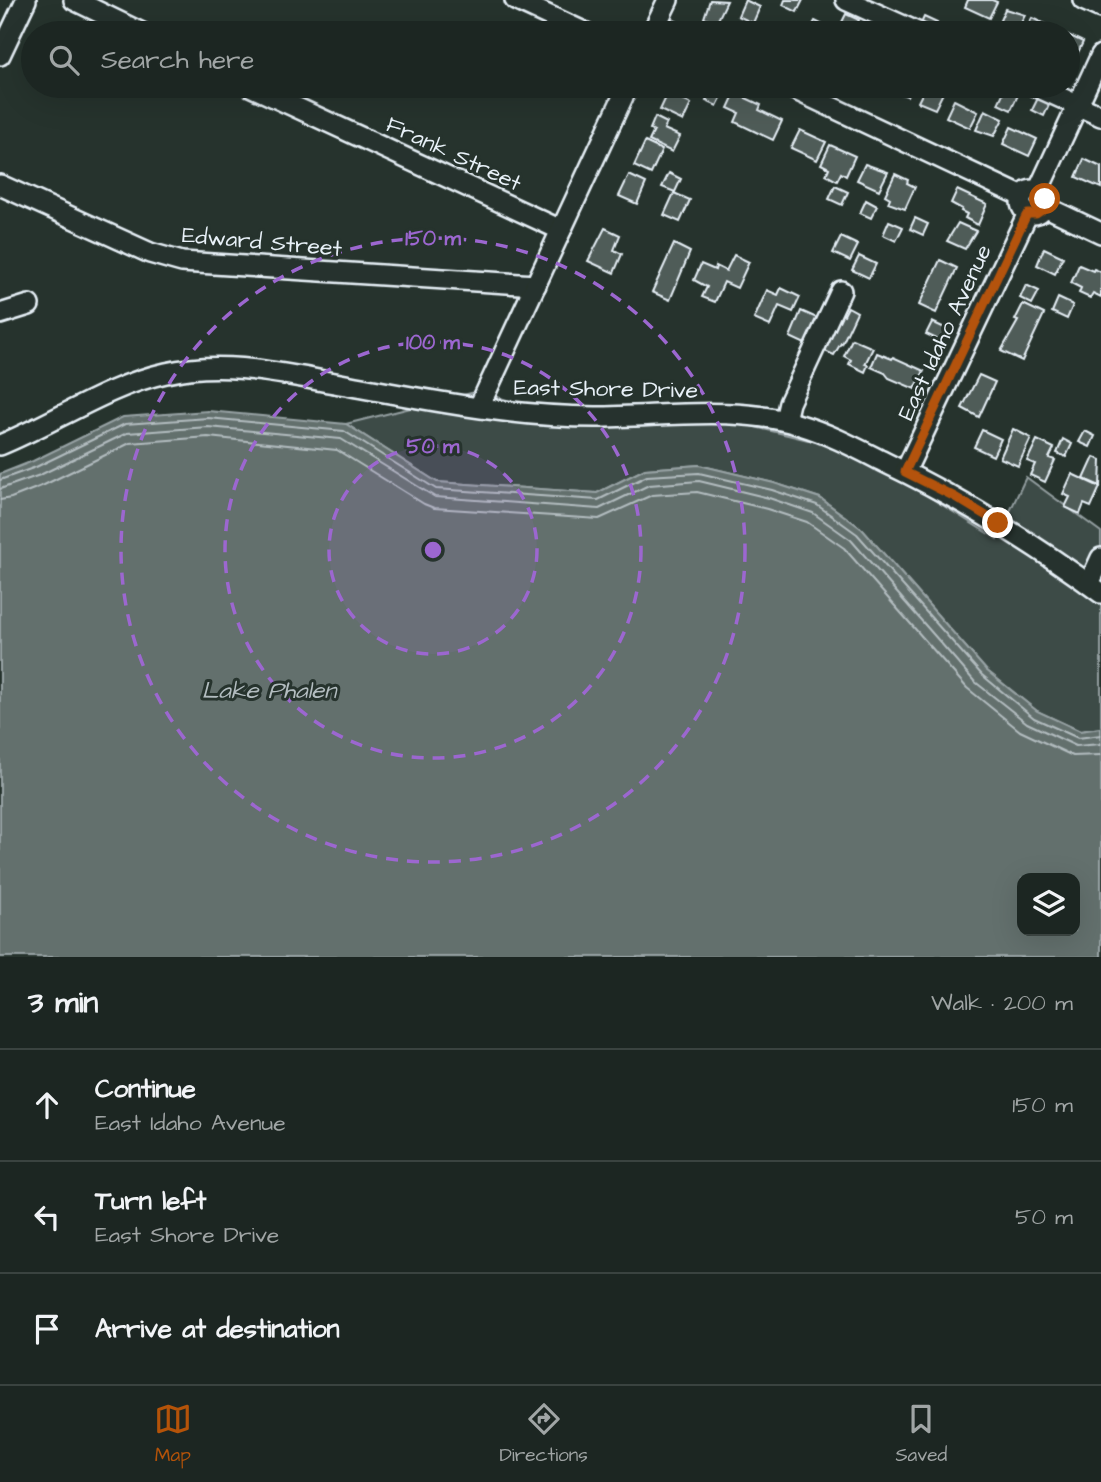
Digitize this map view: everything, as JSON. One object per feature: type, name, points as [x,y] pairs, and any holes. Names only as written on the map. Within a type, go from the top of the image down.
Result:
[{"type":"street","points":[[0,55],[26,0]]},
{"type":"street","points":[[74,0],[117,21]]},
{"type":"street","points":[[515,0],[560,21]]},
{"type":"street","points":[[659,21],[668,0]]},
{"type":"street","points":[[846,0],[892,21]]},
{"type":"street","points":[[1083,0],[1101,8]]},
{"type":"street","name":"East Idaho Avenue","points":[[905,472],[1101,55]]},
{"type":"street","name":"Frank Street","points":[[276,98],[561,230]]},
{"type":"street","points":[[479,407],[622,98]]},
{"type":"street","points":[[813,98],[1101,233]]},
{"type":"street","points":[[1062,98],[1101,117]]},
{"type":"street","name":"Edward Street","points":[[0,185],[150,253],[182,262],[536,285]]},
{"type":"street","points":[[785,420],[794,392],[841,291]]},
{"type":"street","points":[[0,314],[29,305]]},
{"type":"street","name":"East Shore Drive","points":[[0,445],[139,381],[167,373],[206,368],[262,370],[520,413],[593,417],[730,414],[785,420],[818,431],[975,509],[1095,588]]},
{"type":"street","points":[[1095,588],[1101,558]]},
{"type":"shaded area","points":[[479,391],[588,426],[735,422],[857,452],[997,539],[1026,477],[1101,532],[1101,728],[1080,731],[1037,711],[986,670],[862,529],[820,498],[774,483],[699,465],[645,469],[597,493],[437,482],[346,424]]},
{"type":"water","name":"Lake Phalen","points":[[208,411],[346,424],[437,482],[597,493],[645,469],[699,465],[774,483],[820,498],[862,529],[986,670],[1037,711],[1080,731],[1101,728],[1101,957],[0,957],[0,474],[123,417]]},
{"type":"building","points":[[710,0],[727,1],[717,21],[704,18]]},
{"type":"building","points":[[745,0],[760,7],[754,21],[738,16]]},
{"type":"building","points":[[785,0],[803,0],[797,12],[783,5]]},
{"type":"building","points":[[968,0],[997,2],[989,18],[965,7]]},
{"type":"building","points":[[1005,9],[1025,15],[1022,21],[1000,21]]},
{"type":"building","points":[[846,14],[859,20],[859,21],[842,21]]},
{"type":"building","points":[[666,98],[678,98],[691,104],[683,121],[660,110]]},
{"type":"building","points":[[707,98],[721,98],[717,106],[706,101]]},
{"type":"building","points":[[733,98],[746,98],[761,105],[759,110],[782,121],[773,140],[735,122],[739,113],[728,108]]},
{"type":"building","points":[[920,98],[940,98],[935,109],[918,102]]},
{"type":"building","points":[[1001,98],[1017,98],[1011,110],[998,104]]},
{"type":"building","points":[[1038,98],[1050,103],[1044,116],[1032,110]]},
{"type":"building","points":[[954,100],[978,112],[970,128],[946,117]]},
{"type":"building","points":[[985,110],[1003,119],[994,136],[976,130]]},
{"type":"building","points":[[655,117],[667,123],[664,129],[680,136],[672,152],[649,141],[654,131],[650,129]]},
{"type":"building","points":[[1011,127],[1037,139],[1029,156],[1003,144]]},
{"type":"building","points":[[800,130],[826,142],[817,160],[791,148]]},
{"type":"building","points":[[645,142],[662,150],[651,174],[634,166]]},
{"type":"building","points":[[830,145],[855,156],[846,176],[841,173],[837,181],[826,175],[829,168],[821,164]]},
{"type":"building","points":[[1084,159],[1101,167],[1101,188],[1076,177]]},
{"type":"building","points":[[865,164],[888,172],[879,190],[857,180]]},
{"type":"building","points":[[669,173],[681,179],[675,192],[662,187]]},
{"type":"building","points":[[895,174],[915,187],[905,209],[888,203],[890,198],[885,195]]},
{"type":"building","points":[[629,175],[646,183],[637,204],[619,196]]},
{"type":"building","points":[[835,186],[848,192],[842,205],[829,199]]},
{"type":"building","points":[[957,190],[987,204],[978,225],[965,218],[967,214],[951,203]]},
{"type":"building","points":[[674,193],[690,200],[680,222],[664,215]]},
{"type":"building","points":[[866,200],[877,206],[871,218],[860,213]]},
{"type":"building","points":[[915,218],[928,224],[923,235],[910,229]]},
{"type":"building","points":[[889,221],[903,227],[896,241],[883,235]]},
{"type":"building","points":[[958,223],[976,231],[965,249],[947,241]]},
{"type":"building","points":[[605,228],[620,235],[614,250],[622,254],[614,273],[588,261]]},
{"type":"building","points":[[841,237],[858,245],[850,261],[833,253]]},
{"type":"building","points":[[674,244],[690,252],[670,300],[652,292]]},
{"type":"building","points":[[1044,248],[1063,257],[1055,274],[1037,265]]},
{"type":"building","points":[[734,255],[749,262],[737,288],[724,282],[715,302],[702,297],[707,287],[694,280],[701,264],[715,270],[716,266],[726,271]]},
{"type":"building","points":[[859,256],[876,264],[869,278],[852,270]]},
{"type":"building","points":[[940,260],[957,268],[936,313],[919,305]]},
{"type":"building","points":[[1079,265],[1101,272],[1101,297],[1093,293],[1090,298],[1079,293],[1081,288],[1071,283]]},
{"type":"building","points":[[1026,285],[1039,291],[1032,304],[1020,298]]},
{"type":"building","points":[[781,288],[800,297],[793,312],[779,306],[770,326],[754,319],[767,290],[778,295]]},
{"type":"building","points":[[1058,298],[1073,305],[1067,319],[1052,312]]},
{"type":"building","points":[[1023,304],[1044,314],[1022,361],[1001,351],[1018,321],[1015,320]]},
{"type":"building","points":[[848,307],[857,312],[842,344],[834,355],[820,349],[836,311],[844,315]]},
{"type":"building","points":[[801,311],[817,318],[805,344],[790,337]]},
{"type":"building","points":[[932,322],[947,329],[941,341],[926,334]]},
{"type":"building","points":[[852,339],[873,348],[865,364],[868,365],[865,372],[849,364],[851,360],[844,356]]},
{"type":"building","points":[[877,353],[924,371],[915,389],[871,367]]},
{"type":"building","points":[[979,375],[995,382],[979,417],[962,408]]},
{"type":"building","points":[[1013,429],[1031,438],[1018,466],[1000,458]]},
{"type":"building","points":[[982,430],[1001,439],[993,456],[974,447]]},
{"type":"building","points":[[1085,431],[1095,436],[1090,447],[1079,442]]},
{"type":"building","points":[[1063,439],[1072,444],[1066,457],[1057,453]]},
{"type":"building","points":[[1037,440],[1054,448],[1049,458],[1055,460],[1045,482],[1030,475],[1035,464],[1027,461]]},
{"type":"building","points":[[1094,457],[1101,460],[1100,486],[1084,479]]},
{"type":"building","points":[[1072,474],[1100,487],[1091,507],[1084,504],[1080,514],[1065,507],[1070,497],[1063,494]]},
{"type":"route","points":[[998,523],[955,497],[905,472],[1026,216],[1042,210],[1045,199]]}]
